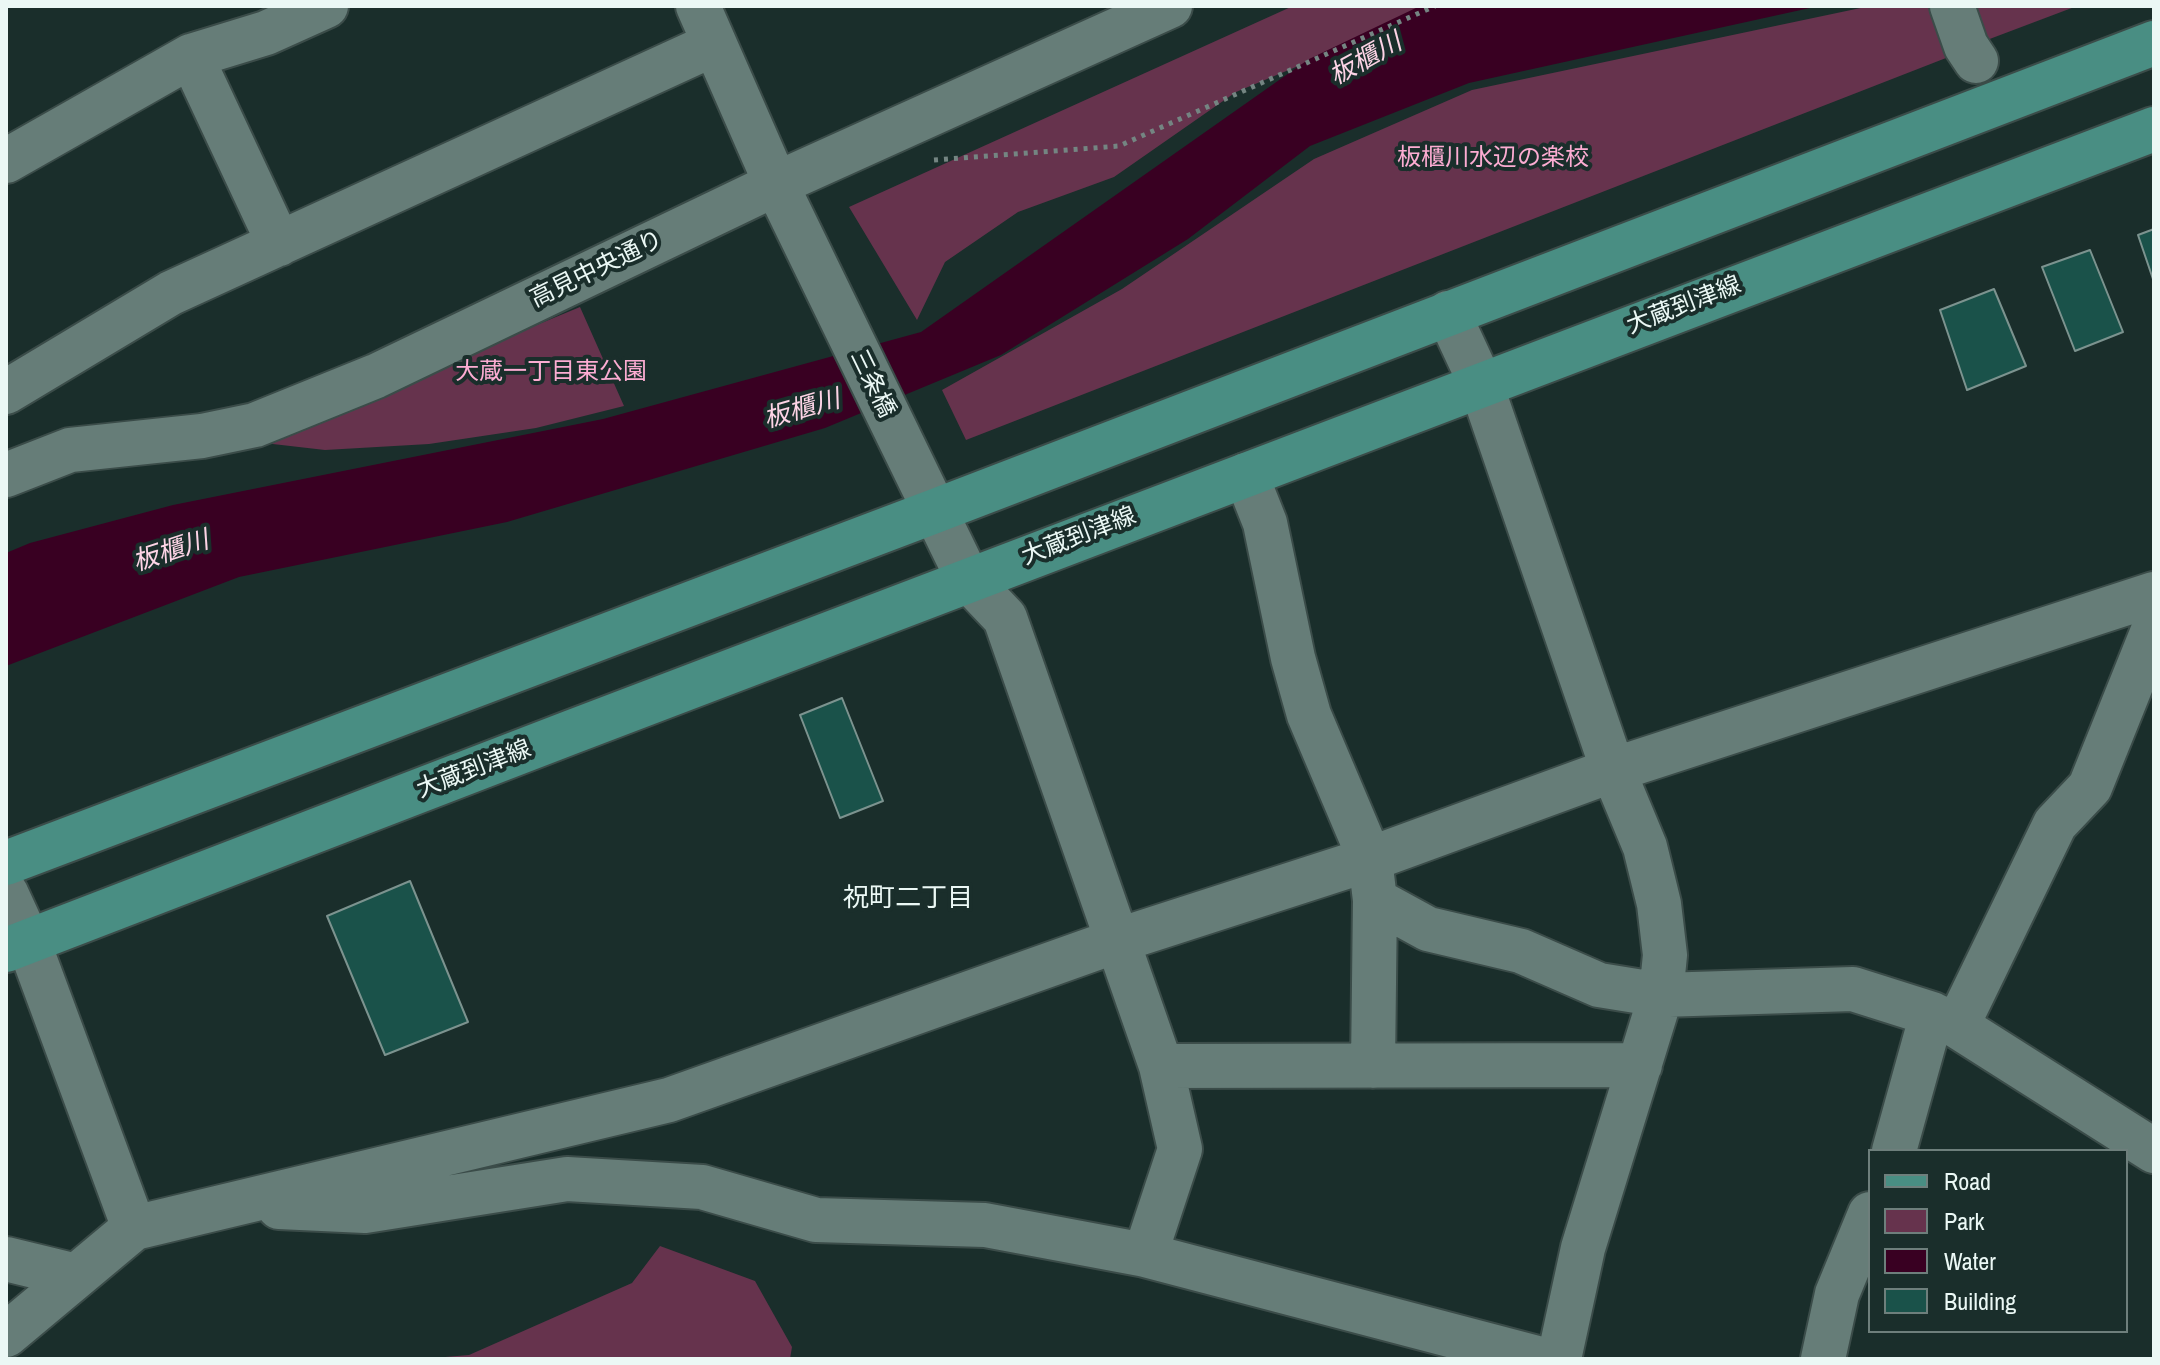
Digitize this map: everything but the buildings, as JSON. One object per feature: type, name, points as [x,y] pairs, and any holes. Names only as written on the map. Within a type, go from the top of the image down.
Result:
[{"type":"main road","points":[[6,863],[935,511],[2154,43]]},
{"type":"main road","name":"大蔵到津線","points":[[17,946],[1246,475],[1480,382],[2154,129]]},
{"type":"street","points":[[6,161],[191,56],[266,19],[326,6]]},
{"type":"street","name":"高見中央通り","points":[[6,475],[70,450],[202,436],[255,425],[376,376],[776,184],[1170,6]]},
{"type":"street","points":[[6,392],[171,293],[279,244],[706,25]]},
{"type":"street","name":"三条橋","points":[[706,25],[776,184],[968,579],[1005,618],[1161,1066],[1180,1149],[1145,1255]]},
{"type":"street","points":[[191,56],[279,244]]},
{"type":"street","points":[[1448,313],[1480,382],[1613,770],[1645,847],[1659,904],[1665,955],[1661,995],[1583,1248],[1559,1359]]},
{"type":"street","points":[[1246,475],[1265,523],[1293,658],[1309,715],[1373,880],[1373,1066]]},
{"type":"street","points":[[6,1335],[134,1228],[669,1100],[1116,941],[1373,880],[1613,770],[2154,594]]},
{"type":"street","points":[[1895,1149],[1944,1020],[2055,824],[2090,787],[2154,628]]},
{"type":"street","points":[[1373,880],[1428,929],[1521,951],[1599,985],[1661,995],[1853,989],[1944,1020],[2154,1151]]},
{"type":"street","points":[[6,893],[17,946],[134,1228]]},
{"type":"street","points":[[1161,1066],[1640,1065]]},
{"type":"street","points":[[225,1205],[365,1211],[567,1179],[702,1187],[816,1220],[985,1225],[1145,1255],[1541,1359]]},
{"type":"street","points":[[1823,1359],[1837,1294],[1868,1219]]},
{"type":"street","points":[[6,1259],[76,1276]]},
{"type":"path","points":[[931,160],[1119,146],[1435,6]]},
{"type":"green space","points":[[1293,6],[1442,6],[1236,92],[1114,177],[1018,212],[945,262],[917,320],[849,207]]},
{"type":"green space","name":"板櫃川水辺の楽校","points":[[1870,6],[1928,6],[1946,58],[966,440],[942,390],[1122,289],[1314,159],[1472,90]]},
{"type":"green space","points":[[1969,6],[2077,6],[1987,40]]},
{"type":"green space","name":"大蔵一丁目東公園","points":[[580,307],[624,406],[536,428],[429,444],[325,450],[264,443],[428,370]]},
{"type":"green space","points":[[660,1246],[755,1281],[792,1347],[790,1359],[421,1359],[469,1355],[632,1283]]},
{"type":"water","name":"板櫃川","points":[[1420,6],[1819,6],[1469,83],[1310,146],[1188,239],[1001,355],[825,428],[507,522],[239,577],[6,666],[6,553],[30,543],[173,505],[603,419],[921,332],[1309,59]]},
{"type":"district","name":"祝町二丁目","points":[[908,899]]}]
